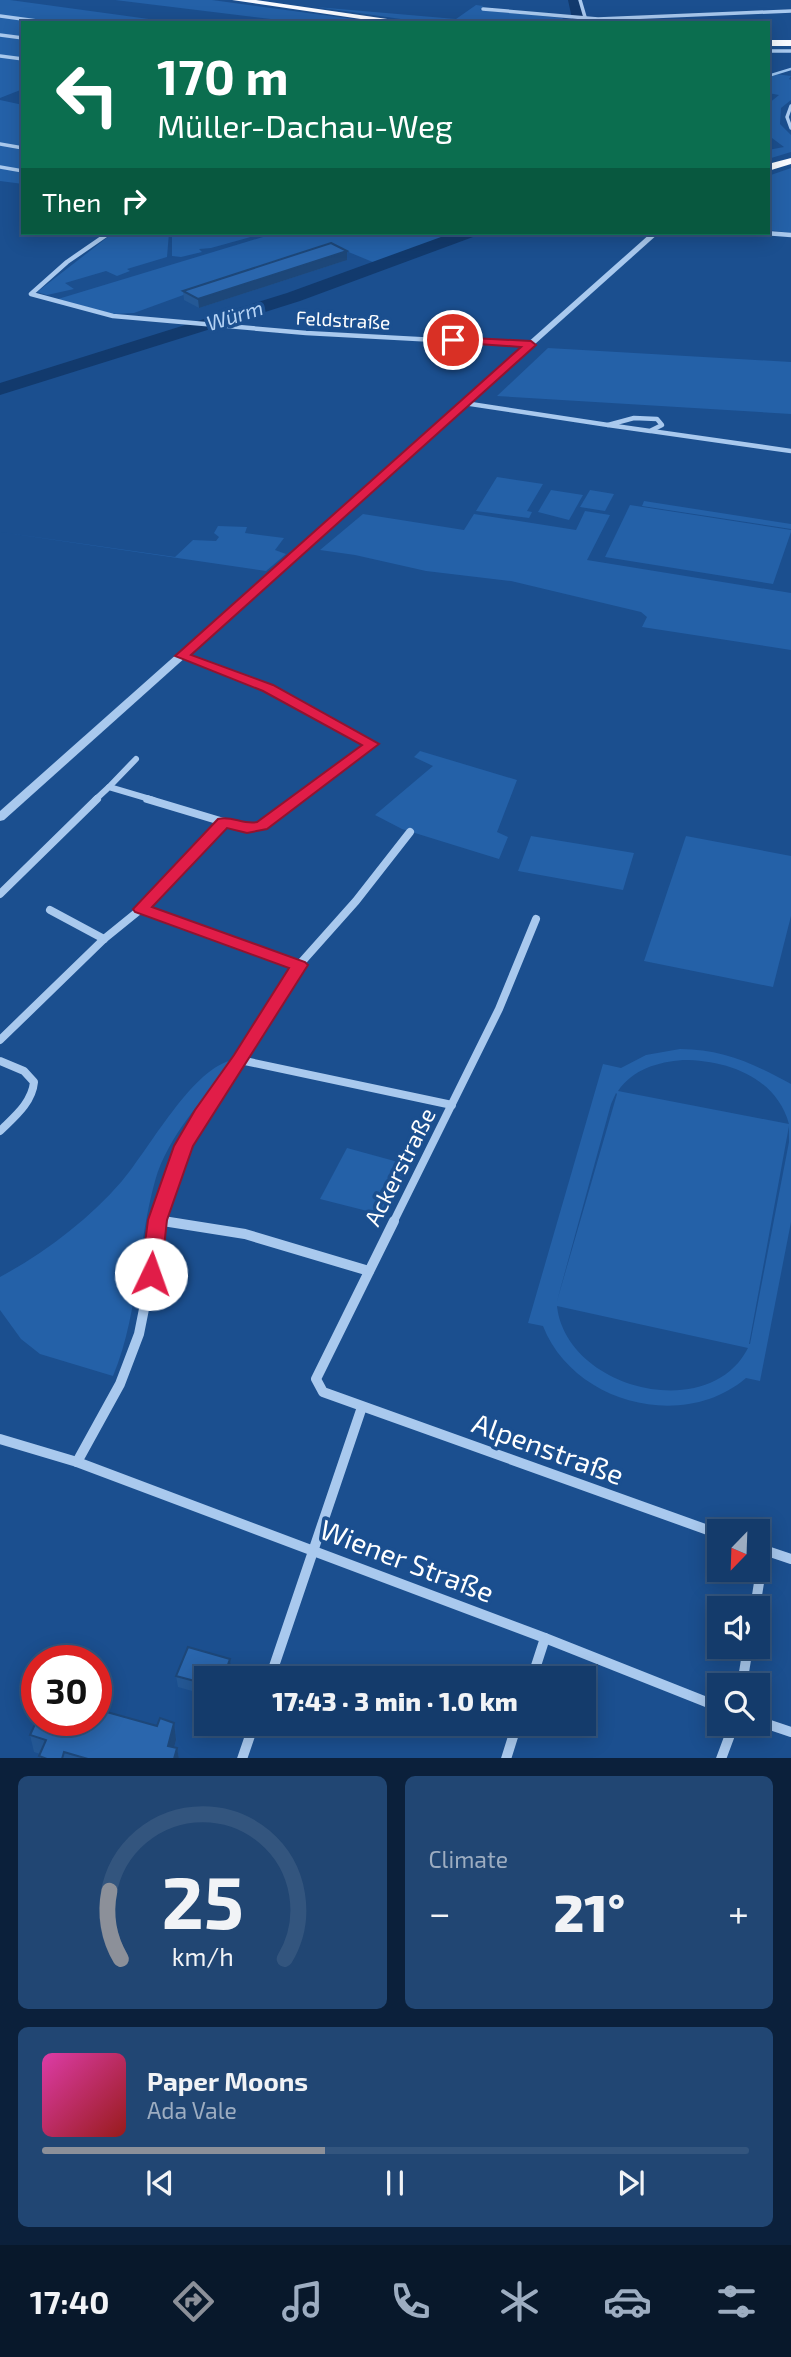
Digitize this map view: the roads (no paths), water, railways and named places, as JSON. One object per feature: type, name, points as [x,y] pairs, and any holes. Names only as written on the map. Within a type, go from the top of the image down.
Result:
[{"type":"highway","points":[[236,0],[396,21]]},
{"type":"highway","points":[[770,43],[791,43]]},
{"type":"highway","points":[[770,161],[791,155]]},
{"type":"highway","points":[[770,167],[791,161]]},
{"type":"street","points":[[580,0],[585,17]]},
{"type":"street","points":[[483,9],[573,17],[631,18],[791,11]]},
{"type":"street","points":[[0,16],[37,21]]},
{"type":"street","points":[[0,35],[21,38]]},
{"type":"street","points":[[770,51],[791,51]]},
{"type":"street","points":[[0,56],[21,59]]},
{"type":"street","points":[[791,106],[787,117],[791,128]]},
{"type":"street","points":[[0,144],[21,148]]},
{"type":"street","points":[[0,167],[21,171]]},
{"type":"street","points":[[770,234],[791,236]]},
{"type":"street","name":"Feldstraße","points":[[106,235],[67,262],[31,294],[113,316],[215,326],[531,345]]},
{"type":"street","points":[[0,817],[653,235]]},
{"type":"street","points":[[464,403],[791,451]]},
{"type":"street","points":[[607,425],[650,417],[657,419],[662,425],[650,431]]},
{"type":"street","points":[[109,787],[247,829],[261,826],[372,744],[268,688],[181,656]]},
{"type":"street","points":[[0,894],[136,759]]},
{"type":"street","points":[[0,1040],[104,939],[141,909],[224,822]]},
{"type":"street","points":[[77,1462],[120,1384],[139,1334],[148,1293],[157,1220],[183,1146],[201,1114],[240,1060],[299,965],[356,901],[410,832]]},
{"type":"street","points":[[141,909],[299,965]]},
{"type":"street","points":[[50,910],[104,939]]},
{"type":"street","name":"Ackerstraße","points":[[362,1407],[323,1392],[316,1379],[499,1009],[536,919]]},
{"type":"street","points":[[240,1060],[452,1105]]},
{"type":"street","points":[[0,1061],[29,1073],[34,1081],[33,1093],[0,1131]]},
{"type":"street","points":[[157,1220],[245,1234],[369,1271]]},
{"type":"street","points":[[274,1666],[362,1407]]},
{"type":"street","name":"Alpenstraße","points":[[362,1407],[707,1530]]},
{"type":"street","name":"Wiener Straße","points":[[0,1439],[77,1462],[545,1638],[707,1702]]},
{"type":"street","points":[[770,1552],[791,1559]]},
{"type":"street","points":[[536,1666],[545,1638]]},
{"type":"street","points":[[770,1725],[791,1732]]},
{"type":"street","points":[[242,1758],[250,1736]]},
{"type":"street","points":[[506,1758],[513,1736]]},
{"type":"street","points":[[721,1758],[730,1736]]},
{"type":"waterway","name":"Würm","points":[[574,0],[579,21]]},
{"type":"waterway","points":[[770,75],[791,69]]},
{"type":"waterway","name":"Würm","points":[[0,389],[293,297],[462,235]]}]
